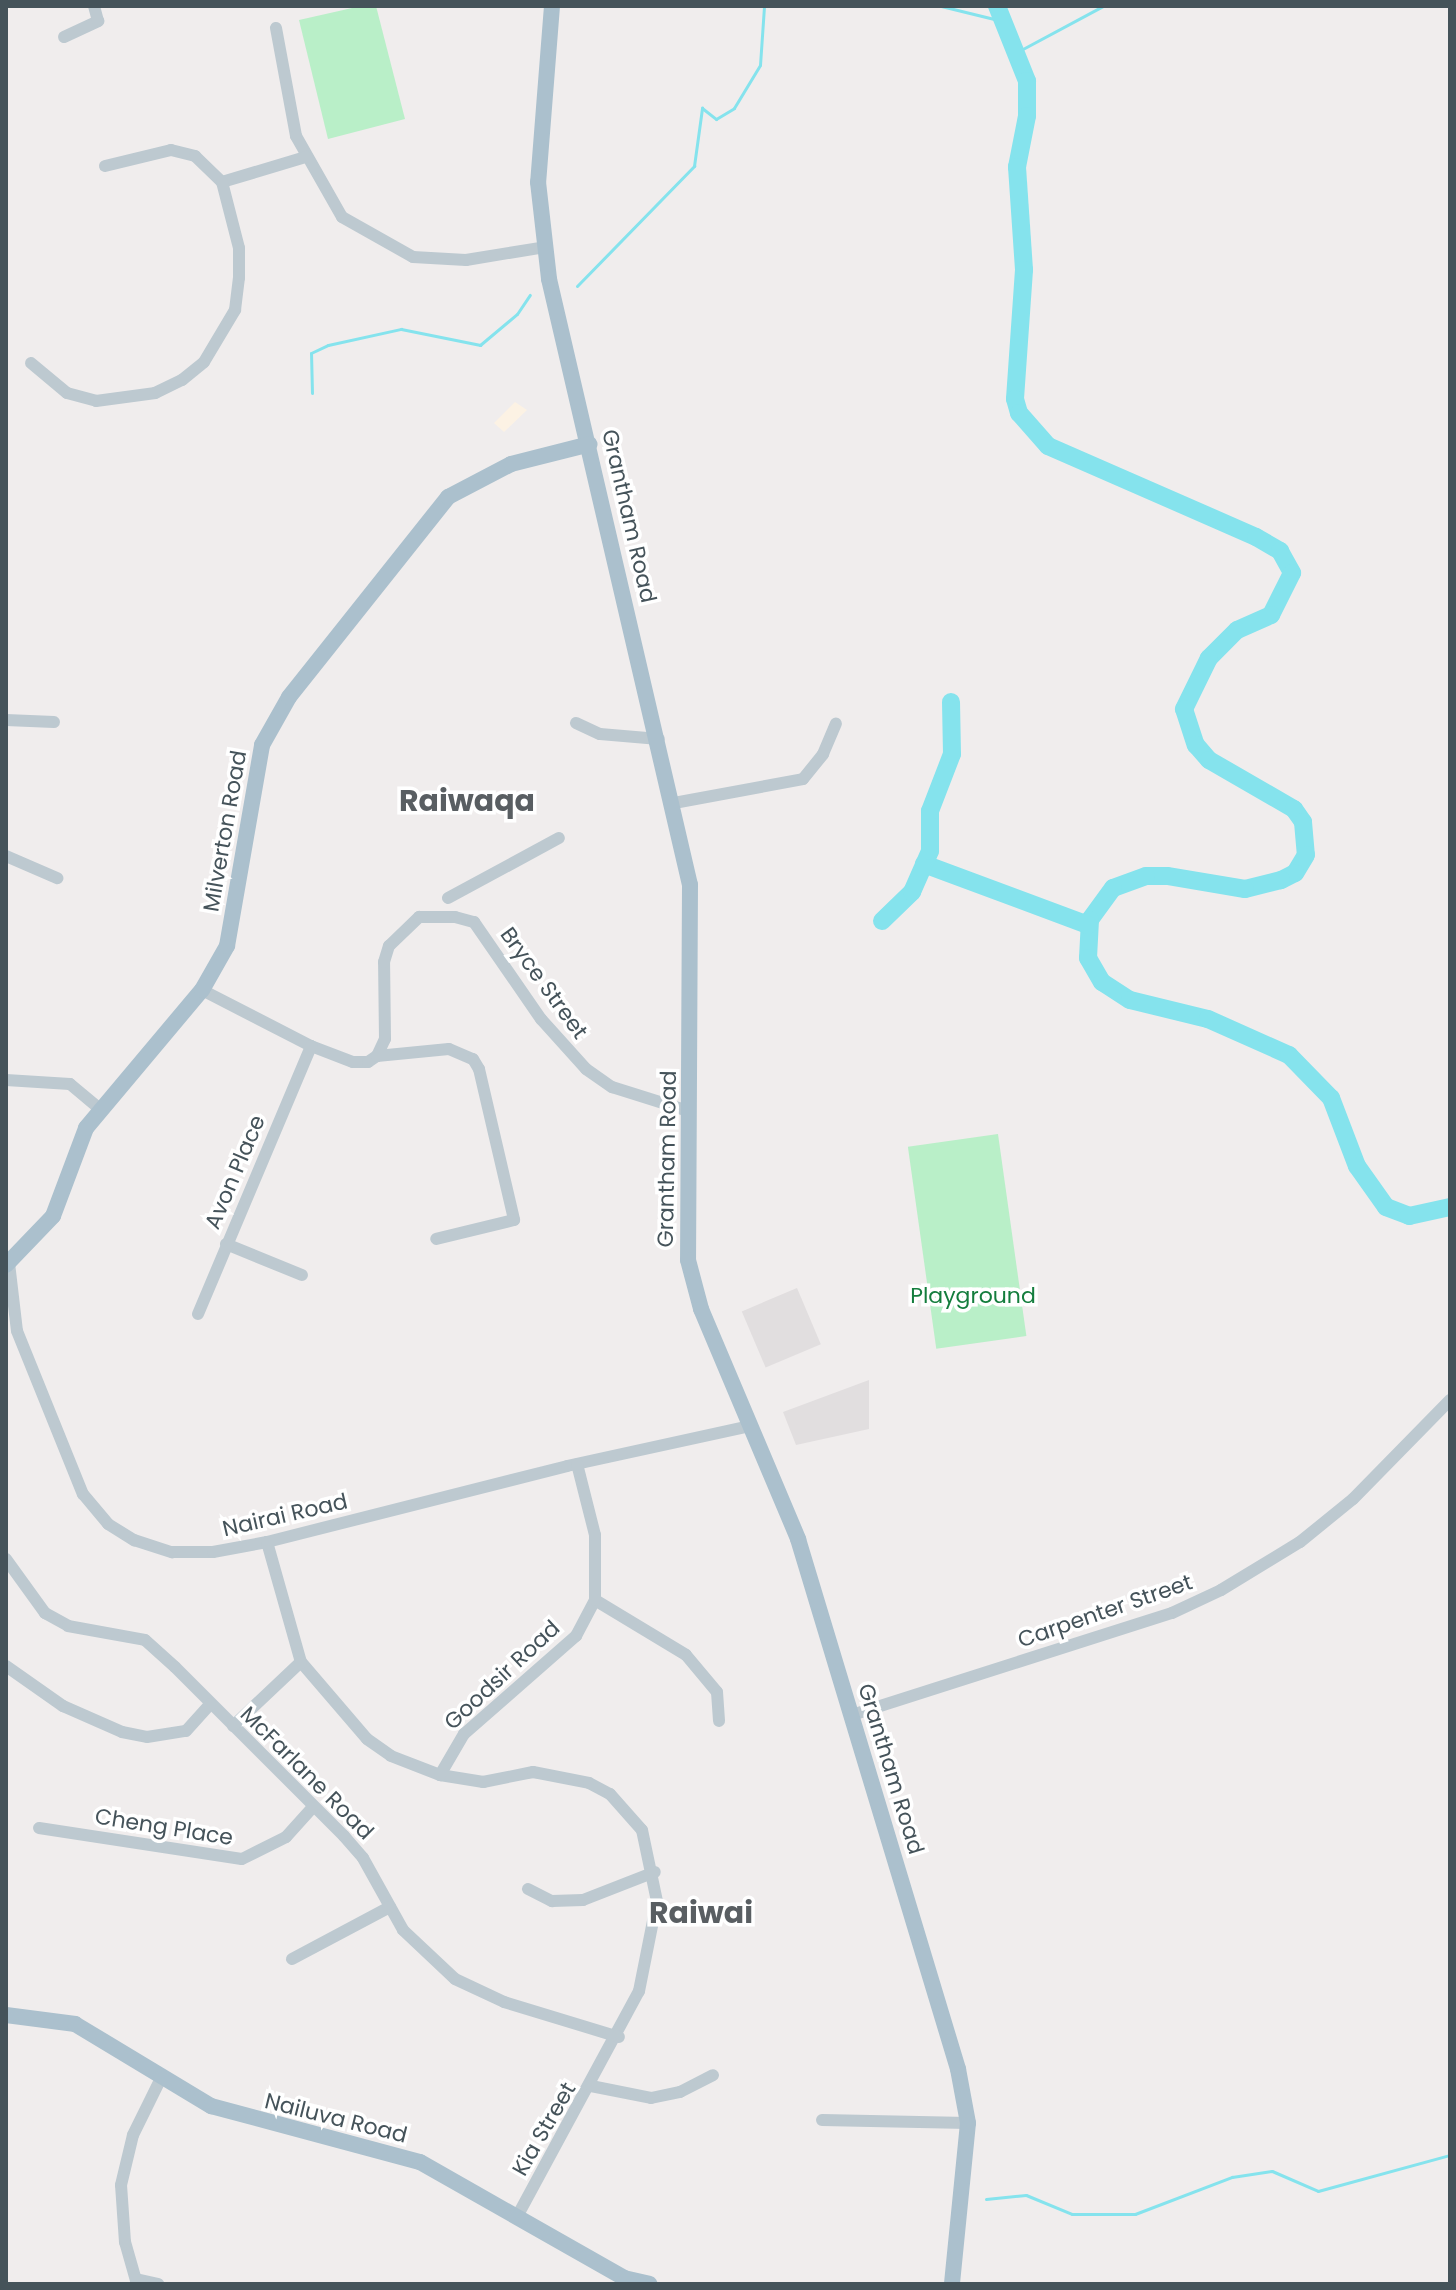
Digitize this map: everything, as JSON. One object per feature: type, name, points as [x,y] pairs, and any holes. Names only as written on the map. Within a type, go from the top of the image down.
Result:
[{"type":"main road","name":"Grantham Road","points":[[552,6],[538,152],[545,247],[674,803],[690,885],[693,949],[688,1260],[701,1309],[798,1539],[947,2028],[968,2123],[952,2284]]},
{"type":"main road","name":"Milverton Road","points":[[7,1264],[53,1216],[74,1149],[101,1110],[202,990],[227,946],[262,745],[289,697],[448,497],[511,464],[590,444]]},
{"type":"main road","name":"Nailuva Road","points":[[6,2015],[75,2024],[211,2106],[420,2162],[624,2278],[649,2284]]},
{"type":"street","points":[[64,37],[98,21],[94,6]]},
{"type":"street","points":[[276,28],[296,136],[342,217],[413,257],[466,260],[545,247]]},
{"type":"street","points":[[31,363],[67,393],[96,401],[155,393],[182,380],[204,362],[235,310],[239,248],[222,182],[195,156],[171,150],[105,166]]},
{"type":"street","points":[[222,182],[306,157]]},
{"type":"street","points":[[6,720],[54,722]]},
{"type":"street","points":[[576,723],[600,734],[659,739]]},
{"type":"street","points":[[674,803],[803,779],[823,754],[836,724]]},
{"type":"street","points":[[448,898],[559,838]]},
{"type":"street","points":[[6,856],[57,878]]},
{"type":"street","name":"Bryce Street","points":[[377,1056],[385,1039],[384,978],[389,946],[419,917],[455,917],[474,922],[541,1019],[586,1069],[612,1087],[688,1111]]},
{"type":"street","points":[[202,990],[311,1046],[353,1062],[377,1056],[449,1049],[473,1059],[479,1069],[514,1220],[436,1239]]},
{"type":"street","name":"Avon Place","points":[[198,1314],[311,1046]]},
{"type":"street","points":[[6,1080],[70,1084],[101,1110]]},
{"type":"street","points":[[226,1244],[302,1275]]},
{"type":"street","name":"Nairai Road","points":[[7,1264],[17,1331],[83,1494],[108,1524],[134,1540],[172,1552],[213,1552],[267,1542],[577,1464],[751,1426]]},
{"type":"street","name":"Carpenter Street","points":[[852,1715],[1172,1613],[1221,1590],[1300,1542],[1353,1499],[1450,1400]]},
{"type":"street","name":"Goodsir Road","points":[[440,1775],[464,1734],[576,1636],[595,1600],[595,1535],[577,1464]]},
{"type":"street","points":[[233,1726],[301,1662],[267,1542]]},
{"type":"street","name":"McFarlane Road","points":[[6,1559],[45,1613],[68,1626],[145,1640],[363,1858],[403,1930],[455,1979],[504,2002],[619,2037]]},
{"type":"street","points":[[595,1600],[686,1655],[717,1692],[719,1721]]},
{"type":"street","name":"Kia Street","points":[[301,1662],[367,1739],[391,1756],[440,1775],[483,1782],[533,1772],[589,1783],[610,1794],[642,1830],[655,1872],[657,1901],[648,1963],[619,2037],[517,2217]]},
{"type":"street","points":[[6,1666],[63,1706],[122,1732],[147,1737],[186,1731],[210,1704]]},
{"type":"street","name":"Cheng Place","points":[[39,1828],[242,1859],[269,1850],[312,1808]]},
{"type":"street","points":[[528,1889],[552,1901],[583,1900],[655,1872]]},
{"type":"street","points":[[292,1959],[390,1907]]},
{"type":"street","points":[[591,2086],[651,2098],[680,2092],[713,2075]]},
{"type":"street","points":[[158,2284],[136,2281],[125,2242],[121,2185],[133,2135],[161,2078]]},
{"type":"street","points":[[822,2120],[968,2123]]},
{"type":"shaded area","points":[[515,402],[527,410],[504,432],[494,423]]},
{"type":"shaded area","points":[[797,1288],[821,1344],[766,1368],[742,1311]]},
{"type":"shaded area","points":[[869,1380],[869,1429],[796,1445],[783,1412]]},
{"type":"green space","points":[[361,6],[376,6],[405,119],[328,139],[299,20]]},
{"type":"green space","name":"Playground","points":[[998,1134],[1026,1336],[936,1349],[908,1147]]},
{"type":"waterway","points":[[577,286],[694,166],[702,108],[716,119],[734,108],[760,65],[764,6]]},
{"type":"waterway","points":[[941,6],[1002,21]]},
{"type":"waterway","points":[[997,6],[1027,81],[1027,116],[1017,167],[1024,270],[1015,399],[1019,413],[1048,446],[1256,537],[1280,551],[1292,573],[1271,615],[1237,630],[1209,658],[1184,709],[1196,745],[1209,760],[1294,809],[1303,822],[1306,855],[1295,873],[1281,880],[1245,889],[1167,876],[1146,876],[1113,888],[1090,920],[1088,958],[1102,982],[1130,1000],[1208,1019],[1289,1055],[1331,1098],[1357,1166],[1386,1207],[1409,1216],[1450,1207]]},
{"type":"waterway","points":[[1019,51],[1103,6]]},
{"type":"waterway","points":[[312,393],[311,353],[328,345],[401,329],[480,345],[517,314],[530,295]]},
{"type":"waterway","points":[[882,921],[912,892],[930,851],[930,811],[952,754],[951,702]]},
{"type":"waterway","points":[[924,864],[1088,925]]},
{"type":"waterway","points":[[986,2199],[1026,2195],[1072,2214],[1135,2214],[1232,2177],[1272,2171],[1318,2191],[1450,2155]]},
{"type":"district","name":"Raiwaqa","points":[[467,801]]},
{"type":"district","name":"Raiwai","points":[[701,1913]]}]
